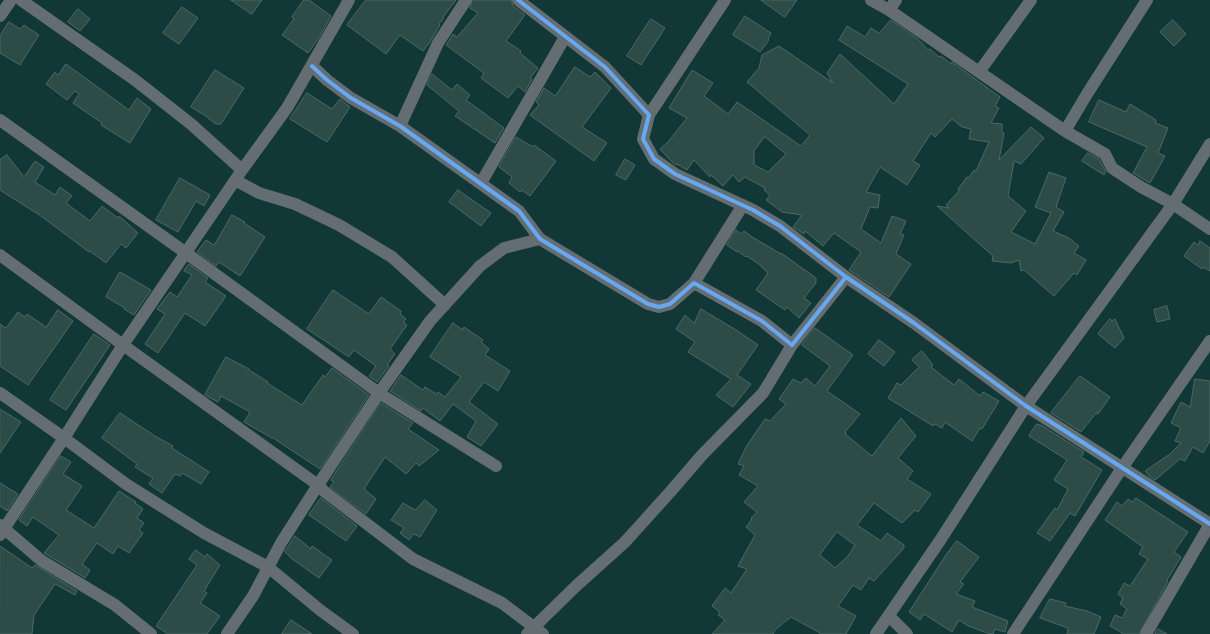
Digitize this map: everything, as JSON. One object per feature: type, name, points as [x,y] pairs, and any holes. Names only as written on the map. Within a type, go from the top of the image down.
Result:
[{"type":"street","points":[[0,16],[11,0]]},
{"type":"street","points":[[21,0],[135,80],[191,124],[242,170]]},
{"type":"street","points":[[151,634],[114,605],[42,561],[2,530],[64,438],[123,345],[235,180],[287,108],[349,0]]},
{"type":"street","points":[[400,126],[438,43],[466,0]]},
{"type":"street","points":[[518,0],[605,67],[649,115]]},
{"type":"street","points":[[725,0],[649,115],[643,139],[654,159],[675,174],[743,205],[780,226],[846,277],[914,323],[1026,406],[1210,524],[1146,634]]},
{"type":"street","points":[[871,0],[892,5],[979,72],[1065,132],[1105,154],[1112,168],[1141,187],[1173,204],[1210,229]]},
{"type":"street","points":[[979,72],[1031,0]]},
{"type":"street","points":[[1065,132],[1086,94],[1147,0]]},
{"type":"street","points":[[481,183],[565,37]]},
{"type":"street","points":[[312,66],[327,80],[351,98],[400,126],[519,211],[540,239],[648,304],[659,307],[670,304],[694,283],[743,205]]},
{"type":"street","points":[[0,120],[379,393],[496,466]]},
{"type":"street","points":[[876,634],[946,532],[1026,406],[1173,204],[1210,144]]},
{"type":"street","points":[[235,180],[259,193],[295,204],[352,233],[392,257],[445,305]]},
{"type":"street","points":[[227,634],[253,596],[281,543],[318,485],[379,393],[430,321],[480,266],[504,248],[540,239]]},
{"type":"street","points":[[0,255],[318,485],[325,492],[414,559],[502,603],[535,632],[625,542],[672,491],[702,455],[763,393],[792,345],[846,277]]},
{"type":"street","points":[[694,283],[762,321],[792,345]]},
{"type":"street","points":[[1013,634],[1122,468],[1210,341]]},
{"type":"street","points":[[0,393],[126,484],[204,533],[268,567],[320,610],[353,634]]},
{"type":"street","points":[[889,616],[907,634]]},
{"type":"building","points":[[231,0],[262,0],[252,14]]},
{"type":"building","points":[[304,0],[309,0],[331,16],[319,38],[308,53],[282,35],[294,19],[292,17]]},
{"type":"building","points":[[366,0],[456,0],[443,17],[444,18],[439,24],[440,25],[430,42],[423,51],[400,35],[386,54],[347,25]]},
{"type":"building","points":[[473,0],[511,0],[513,6],[525,15],[506,41],[521,51],[520,53],[538,68],[530,78],[532,79],[525,92],[518,86],[508,98],[481,78],[484,73],[446,45],[453,34],[457,37],[478,13],[470,8]]},
{"type":"building","points":[[761,0],[797,0],[785,17]]},
{"type":"building","points":[[182,7],[198,18],[179,44],[163,33]]},
{"type":"building","points":[[78,9],[90,19],[80,31],[68,22]]},
{"type":"building","points":[[745,16],[771,33],[768,39],[769,40],[760,52],[733,35]]},
{"type":"building","points":[[651,19],[665,28],[641,65],[627,56]]},
{"type":"building","points":[[891,20],[918,39],[928,50],[930,49],[939,57],[941,56],[951,64],[952,62],[1000,97],[995,106],[999,108],[991,123],[1002,124],[1002,133],[1004,133],[999,160],[1031,127],[1044,138],[1021,164],[1014,161],[1008,196],[1026,211],[1011,232],[1035,244],[1051,213],[1035,207],[1049,172],[1066,178],[1056,207],[1064,212],[1053,231],[1069,238],[1079,246],[1074,253],[1086,260],[1077,275],[1074,273],[1054,296],[1024,270],[1021,271],[1019,260],[1011,263],[992,261],[993,256],[937,206],[949,208],[946,205],[959,191],[958,189],[967,177],[969,178],[974,170],[976,171],[989,142],[969,139],[971,129],[962,127],[952,119],[935,137],[931,133],[913,161],[920,165],[907,185],[880,167],[866,192],[880,195],[878,208],[870,207],[861,229],[881,243],[892,216],[906,221],[900,234],[904,235],[896,254],[911,264],[889,297],[849,270],[861,252],[834,233],[823,246],[805,231],[804,234],[793,227],[802,215],[782,212],[766,200],[770,195],[764,190],[765,188],[745,177],[739,182],[733,175],[723,186],[711,175],[710,177],[694,160],[687,170],[672,162],[660,149],[668,142],[687,118],[669,108],[692,70],[713,83],[704,96],[728,114],[737,102],[801,146],[810,135],[747,82],[759,68],[762,55],[779,46],[833,83],[827,73],[840,54],[894,104],[908,84],[839,40],[847,26],[865,37],[871,28],[879,33]],"holes":[[[765,137],[786,154],[768,172],[754,165],[754,151]]]},
{"type":"building","points":[[1173,20],[1186,34],[1174,46],[1160,32]]},
{"type":"building","points":[[9,22],[20,29],[24,25],[39,35],[20,65],[0,53],[0,36]]},
{"type":"building","points":[[66,64],[129,110],[137,98],[151,109],[130,143],[101,125],[102,123],[73,103],[79,94],[75,91],[67,100],[46,84],[55,72],[58,75]]},
{"type":"building","points":[[575,67],[590,77],[595,72],[611,88],[582,127],[607,143],[594,161],[530,115],[539,105],[536,102],[544,88],[555,96]]},
{"type":"building","points":[[215,70],[244,88],[221,124],[216,124],[191,107]]},
{"type":"building","points":[[432,74],[452,90],[457,84],[470,95],[466,100],[504,128],[495,143],[455,116],[459,111],[427,85]]},
{"type":"building","points":[[307,93],[332,109],[340,99],[350,107],[327,142],[290,119]]},
{"type":"building","points":[[1099,100],[1126,112],[1130,104],[1156,120],[1155,123],[1168,128],[1158,153],[1165,156],[1150,183],[1133,173],[1147,147],[1089,122]]},
{"type":"building","points":[[516,137],[533,147],[534,145],[556,161],[530,196],[522,190],[520,192],[509,183],[512,177],[499,167]]},
{"type":"building","points":[[1088,153],[1099,159],[1106,172],[1104,175],[1082,161]]},
{"type":"building","points":[[7,155],[24,177],[35,161],[44,167],[35,182],[55,195],[60,187],[72,196],[66,203],[90,221],[102,206],[118,218],[119,216],[138,233],[126,248],[121,244],[106,263],[41,216],[0,190],[0,160]]},
{"type":"building","points":[[625,159],[635,165],[626,180],[616,175]]},
{"type":"building","points":[[180,178],[210,195],[204,206],[196,201],[178,232],[156,220]]},
{"type":"building","points":[[458,190],[491,213],[481,226],[449,202]]},
{"type":"building","points":[[232,215],[245,222],[244,223],[265,237],[240,276],[219,262],[216,266],[197,252],[206,240],[214,245]]},
{"type":"building","points":[[736,230],[741,234],[744,231],[781,253],[816,278],[816,283],[804,298],[811,303],[799,318],[787,307],[785,310],[756,290],[768,273],[747,256],[746,257],[727,245]]},
{"type":"building","points":[[1200,241],[1210,248],[1210,271],[1203,267],[1202,269],[1184,256],[1194,242],[1198,245]]},
{"type":"building","points":[[189,264],[208,278],[205,282],[226,296],[205,326],[185,313],[158,353],[145,344],[165,314],[157,309],[170,292],[177,297],[192,275],[184,271]]},
{"type":"building","points":[[120,272],[151,290],[134,315],[106,297]]},
{"type":"building","points":[[333,290],[369,314],[381,297],[401,311],[400,314],[406,319],[403,322],[407,325],[390,349],[395,354],[387,365],[389,366],[377,382],[369,376],[376,366],[354,350],[349,357],[307,329]]},
{"type":"building","points":[[1167,306],[1170,319],[1157,322],[1154,310]]},
{"type":"building","points":[[701,309],[758,345],[737,375],[751,384],[733,407],[716,395],[731,379],[688,352],[695,342],[676,329],[685,315],[694,323]]},
{"type":"building","points":[[58,310],[73,321],[28,385],[0,366],[0,324],[6,328],[18,312],[25,317],[27,314],[46,327]]},
{"type":"building","points":[[1110,319],[1112,321],[1115,319],[1124,338],[1115,348],[1098,334]]},
{"type":"building","points":[[453,323],[463,330],[464,327],[483,340],[481,342],[489,349],[485,355],[510,371],[498,391],[484,382],[469,402],[498,424],[481,446],[467,437],[476,421],[453,404],[440,421],[423,408],[421,411],[390,391],[401,375],[423,390],[425,387],[436,394],[438,392],[445,397],[461,377],[430,357]]},
{"type":"building","points":[[815,328],[853,355],[827,391],[860,414],[845,434],[872,456],[901,418],[916,436],[898,458],[913,471],[907,479],[931,494],[918,512],[915,510],[902,523],[874,503],[857,525],[881,541],[887,533],[904,545],[904,548],[874,581],[869,578],[861,590],[853,585],[838,606],[856,616],[846,634],[822,634],[791,617],[775,630],[773,634],[712,634],[725,620],[718,615],[720,612],[712,606],[725,588],[731,593],[747,569],[738,566],[755,535],[746,527],[752,519],[751,518],[757,512],[744,502],[758,486],[739,475],[744,466],[738,464],[746,447],[765,419],[770,421],[786,404],[779,399],[793,379],[801,383],[806,378],[815,386],[830,366],[802,345]],"holes":[[[837,532],[855,545],[848,556],[835,568],[820,555]]]},
{"type":"building","points":[[94,334],[110,345],[66,410],[50,400]]},
{"type":"building","points":[[879,340],[895,352],[884,366],[868,354]]},
{"type":"building","points":[[922,351],[933,365],[931,367],[954,385],[959,379],[980,396],[983,392],[999,401],[982,429],[980,428],[972,441],[945,422],[942,428],[935,424],[933,426],[888,398],[897,383],[901,385],[919,367],[912,360]]},
{"type":"building","points":[[226,357],[249,369],[268,382],[267,383],[302,405],[323,375],[325,377],[332,368],[369,395],[320,469],[273,438],[244,422],[250,412],[221,396],[218,402],[205,395]]},
{"type":"building","points":[[1080,376],[1110,397],[1098,414],[1096,413],[1081,432],[1051,413]]},
{"type":"building","points":[[1195,379],[1210,381],[1210,441],[1203,453],[1193,447],[1185,461],[1180,459],[1155,480],[1145,471],[1170,454],[1181,443],[1175,441],[1181,428],[1171,423],[1181,402],[1190,407]]},
{"type":"building","points":[[381,403],[413,423],[408,429],[439,450],[419,466],[416,463],[406,474],[385,457],[364,489],[376,499],[366,514],[330,487],[334,482],[331,480]]},
{"type":"building","points":[[0,409],[21,422],[0,453]]},
{"type":"building","points":[[120,413],[173,446],[172,448],[209,472],[201,484],[182,473],[180,476],[175,474],[162,493],[149,484],[153,478],[135,467],[137,464],[102,438]]},
{"type":"building","points":[[1037,424],[1084,452],[1081,457],[1102,470],[1075,516],[1070,513],[1050,541],[1037,533],[1055,508],[1057,510],[1068,489],[1054,480],[1067,460],[1029,436]]},
{"type":"building","points":[[61,456],[71,462],[63,474],[82,486],[66,510],[94,528],[119,491],[136,502],[135,503],[143,509],[137,518],[144,523],[139,530],[143,533],[129,553],[118,546],[113,554],[97,543],[82,564],[90,570],[85,578],[44,553],[59,535],[33,517],[27,526],[19,520]]},
{"type":"building","points":[[0,483],[18,494],[7,511],[0,506]]},
{"type":"building","points":[[321,498],[357,526],[346,541],[309,515]]},
{"type":"building","points":[[1136,498],[1188,532],[1174,552],[1181,557],[1167,580],[1168,581],[1139,634],[1124,634],[1110,626],[1115,615],[1122,618],[1127,609],[1120,604],[1123,598],[1118,594],[1124,583],[1130,586],[1148,559],[1139,554],[1143,547],[1105,520],[1117,502],[1122,506],[1128,499],[1132,502]]},
{"type":"building","points":[[425,500],[437,510],[420,537],[414,534],[409,540],[400,533],[404,528],[391,520],[403,503],[415,510]]},
{"type":"building","points":[[295,536],[311,549],[312,546],[332,560],[319,578],[285,552]]},
{"type":"building","points":[[957,541],[979,557],[960,582],[964,584],[956,594],[975,601],[972,607],[1008,621],[1005,632],[995,629],[993,634],[990,634],[970,627],[959,620],[952,632],[924,614],[920,620],[909,612],[946,555]]},
{"type":"building","points":[[0,546],[32,568],[35,565],[77,591],[75,595],[55,584],[34,615],[32,634],[0,634]]},
{"type":"building","points":[[196,550],[205,557],[207,554],[220,565],[204,591],[207,593],[200,603],[220,616],[207,634],[168,634],[156,626],[197,565],[189,559]]},
{"type":"building","points":[[1050,599],[1066,603],[1065,606],[1087,611],[1101,617],[1094,634],[1067,634],[1068,628],[1040,618]]},
{"type":"building","points":[[291,620],[312,634],[282,634]]},
{"type":"building","points":[[1158,629],[1167,634],[1155,634]]},
{"type":"cycle path","points":[[518,0],[605,67],[649,115],[643,139],[654,159],[675,174],[753,210],[780,226],[846,277],[914,323],[1026,406],[1210,524]]},
{"type":"cycle path","points":[[312,66],[327,80],[351,98],[400,126],[519,211],[540,239],[648,304],[659,307],[670,304],[694,283],[762,321],[792,345],[846,277]]}]
